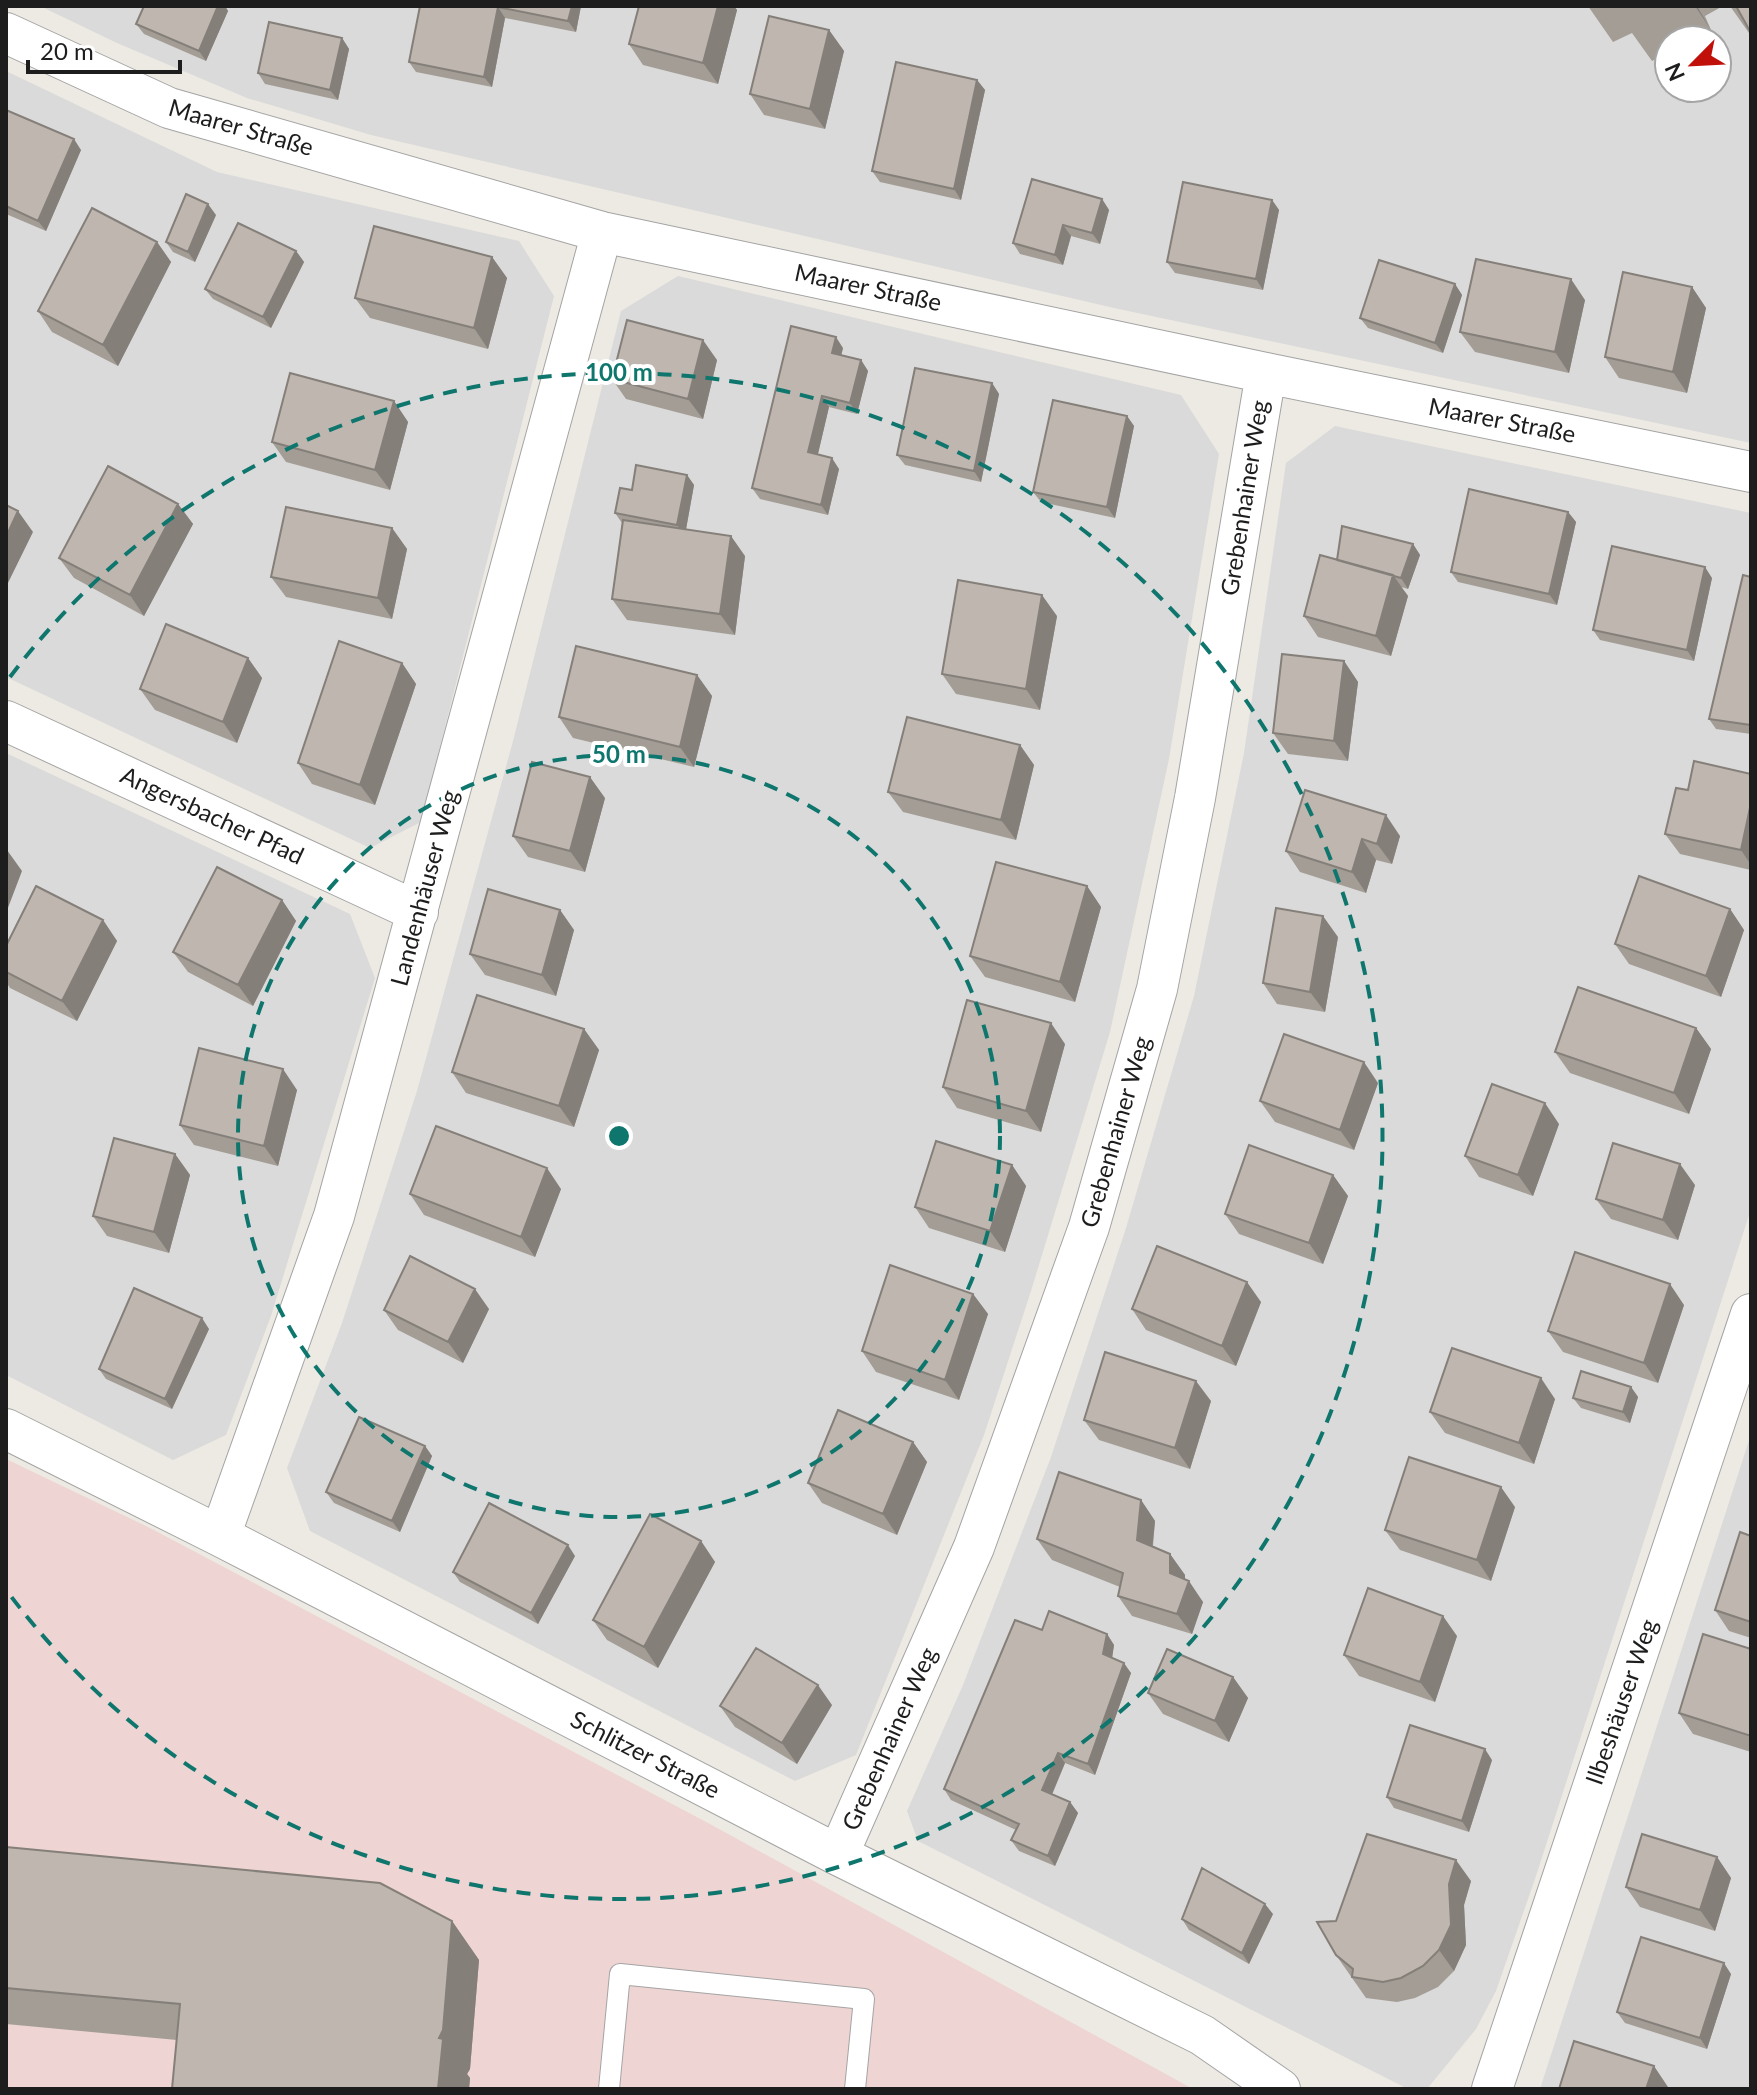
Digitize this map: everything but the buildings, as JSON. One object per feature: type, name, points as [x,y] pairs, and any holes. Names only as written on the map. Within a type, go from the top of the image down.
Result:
[{"type":"street","name":"Maarer Straße","points":[[6,33],[169,108],[602,232],[1751,472]]},
{"type":"street","name":"Landenhäuser Weg","points":[[220,1536],[334,1216],[602,232]]},
{"type":"street","name":"Grebenhainer Weg","points":[[838,1855],[974,1547],[1089,1227],[1157,989],[1195,798],[1266,373]]},
{"type":"street","name":"Angersbacher Pfad","points":[[6,721],[418,912]]},
{"type":"street","name":"Ilbeshäuser Weg","points":[[1492,2089],[1751,1314]]},
{"type":"street","name":"Schlitzer Straße","points":[[6,1429],[838,1855],[1202,2035],[1280,2089]]},
{"type":"lane","points":[[609,2089],[620,1974],[864,1999],[855,2089]]},
{"type":"shaded area","points":[[40,6],[1751,6],[1751,443],[1114,308],[371,135],[247,98],[117,43]]},
{"type":"shaded area","points":[[6,71],[217,172],[519,241],[554,296],[421,822],[370,848],[6,677]]},
{"type":"shaded area","points":[[678,276],[1181,395],[1219,454],[1169,759],[1110,1032],[1031,1291],[984,1435],[856,1755],[795,1781],[310,1531],[287,1468],[342,1323],[417,1091],[513,741],[621,311]]},
{"type":"shaded area","points":[[1335,426],[1751,513],[1751,1209],[1496,1991],[1476,2029],[1427,2089],[1408,2089],[918,1841],[907,1811],[963,1685],[1051,1457],[1126,1228],[1194,996],[1244,753],[1286,463]]},
{"type":"shaded area","points":[[6,753],[350,914],[375,978],[271,1316],[226,1435],[173,1460],[6,1375]]},
{"type":"shaded area","points":[[1751,1434],[1751,2089],[1540,2089]]},
{"type":"shaded area","points":[[6,1459],[150,1528],[710,1824],[1193,2089],[6,2089]]}]
